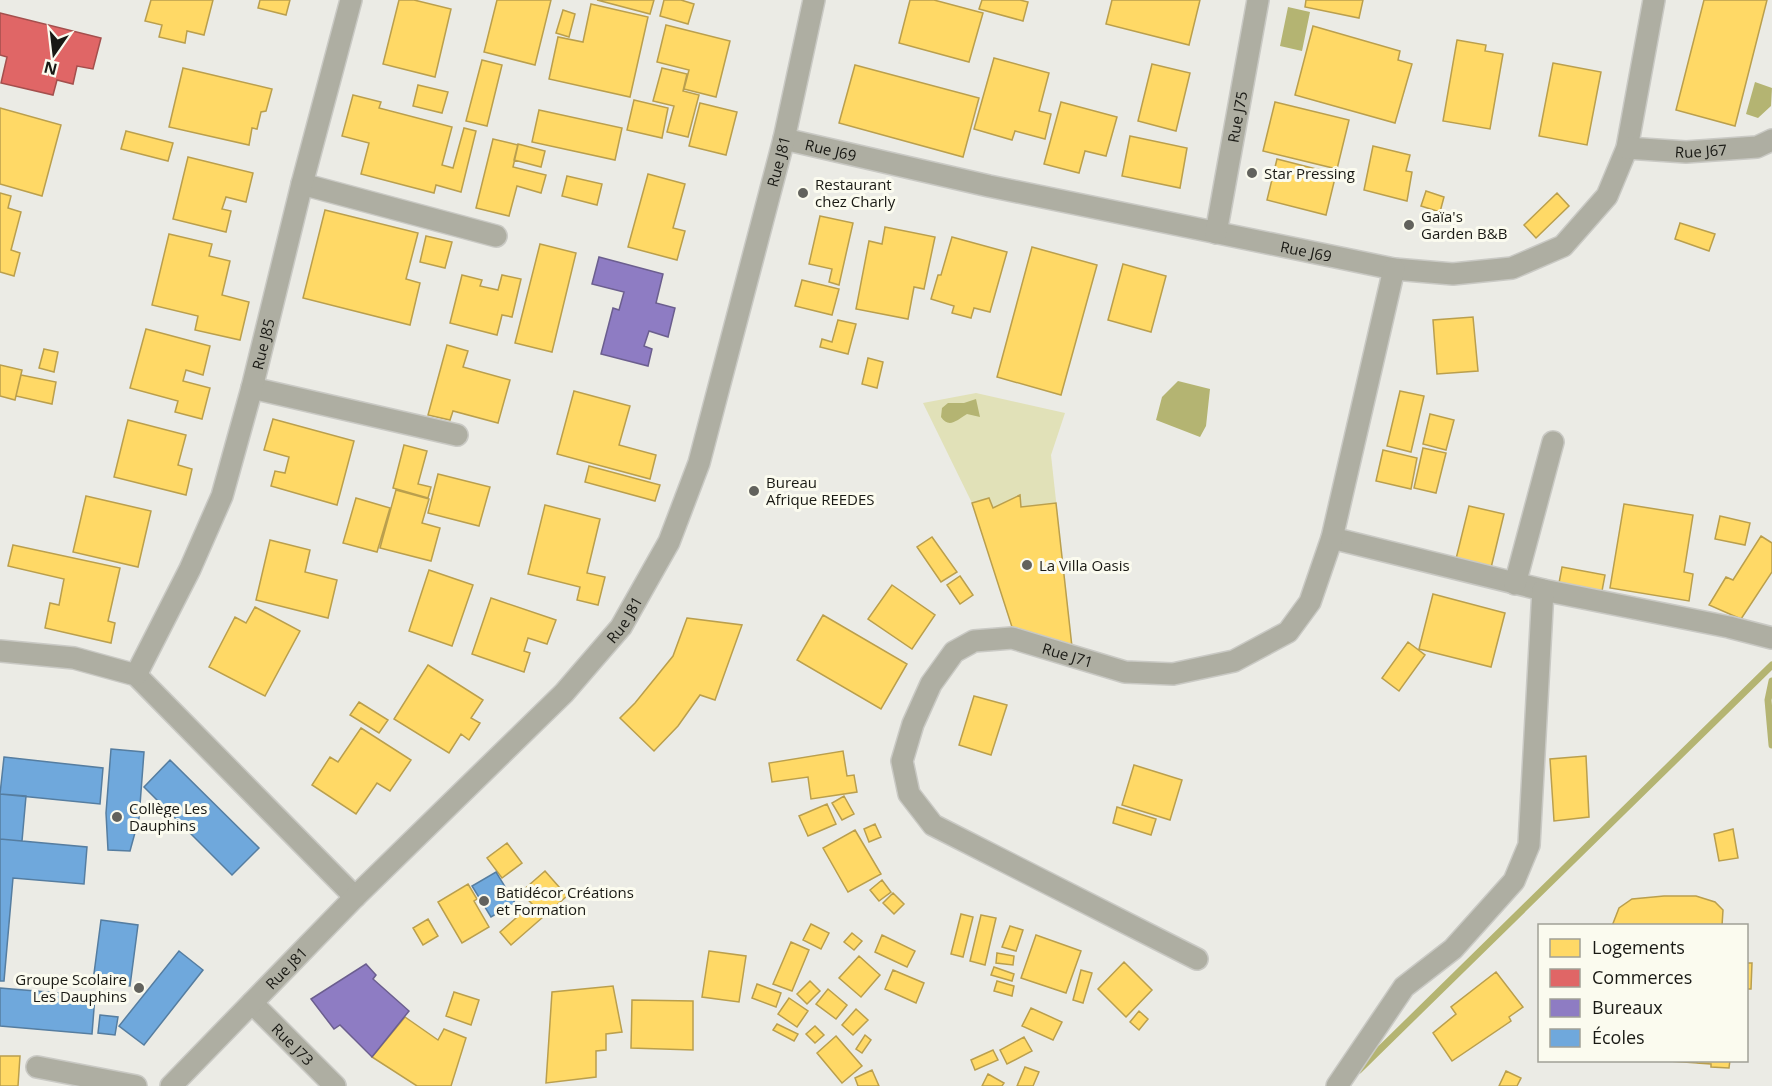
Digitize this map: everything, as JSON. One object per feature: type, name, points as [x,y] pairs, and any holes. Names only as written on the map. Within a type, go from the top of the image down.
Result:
[{"type":"street","name":"Rue J85","points":[[136,675],[190,569],[222,496],[252,388],[302,184],[351,0]]},
{"type":"street","name":"Rue J81","points":[[171,1086],[355,897],[564,693],[621,627],[669,542],[699,463],[784,139],[814,0]]},
{"type":"street","name":"Rue J75","points":[[1216,233],[1258,0]]},
{"type":"street","name":"Rue J69","points":[[784,139],[989,186],[1394,269],[1453,274],[1512,268],[1563,246],[1607,196],[1627,148],[1654,0]]},
{"type":"street","name":"Rue J67","points":[[1627,148],[1686,152],[1757,147],[1772,140]]},
{"type":"street","points":[[302,184],[496,236]]},
{"type":"street","name":"Rue J71","points":[[1197,959],[933,825],[909,794],[902,761],[913,724],[932,684],[954,652],[974,641],[1012,638],[1125,672],[1173,674],[1234,661],[1288,632],[1310,602],[1332,538],[1394,269]]},
{"type":"street","points":[[252,388],[457,435]]},
{"type":"street","points":[[1515,584],[1553,442]]},
{"type":"street","points":[[1332,538],[1515,584],[1729,627],[1772,638]]},
{"type":"street","points":[[1337,1086],[1404,987],[1453,949],[1514,881],[1529,845],[1543,590]]},
{"type":"street","points":[[0,651],[74,658],[136,675],[355,897]]},
{"type":"street","name":"Rue J73","points":[[252,1003],[335,1086]]},
{"type":"street","points":[[37,1067],[136,1086]]},
{"type":"green space","name":"La Villa Oasis","points":[[976,393],[1065,413],[1051,455],[1072,647],[1012,627],[972,503],[923,403]]},
{"type":"shaded area","points":[[1288,7],[1310,12],[1302,51],[1280,46]]},
{"type":"shaded area","points":[[1755,82],[1772,88],[1771,106],[1758,118],[1746,114]]},
{"type":"shaded area","points":[[1178,381],[1210,389],[1206,426],[1200,437],[1156,420],[1162,397]]},
{"type":"shaded area","points":[[976,399],[980,417],[967,414],[950,423],[941,417],[942,408],[948,403],[964,403]]},
{"type":"building: Logements","points":[[151,0],[213,0],[204,35],[187,31],[185,43],[159,37],[162,25],[145,21]]},
{"type":"building: Logements","points":[[260,0],[290,0],[286,15],[258,8]]},
{"type":"building: Logements","points":[[399,0],[414,0],[451,9],[435,77],[383,64]]},
{"type":"building: Logements","points":[[497,0],[551,0],[535,65],[484,52]]},
{"type":"building: Logements","points":[[597,0],[654,0],[650,14]]},
{"type":"building: Logements","points":[[664,0],[681,0],[694,4],[688,24],[660,16]]},
{"type":"building: Logements","points":[[910,0],[934,0],[983,13],[969,62],[899,43]]},
{"type":"building: Logements","points":[[982,0],[1028,2],[1023,21],[979,9]]},
{"type":"building: Logements","points":[[1112,0],[1200,0],[1189,45],[1106,24]]},
{"type":"building: Logements","points":[[1306,0],[1363,0],[1359,18],[1305,7]]},
{"type":"building: Logements","points":[[1704,0],[1767,0],[1735,126],[1676,110]]},
{"type":"building: Logements","points":[[591,4],[648,17],[630,97],[549,79],[558,37],[583,42]]},
{"type":"building: Logements","points":[[563,10],[575,14],[569,37],[556,33]]},
{"type":"building: Logements","points":[[666,25],[730,41],[716,97],[684,89],[689,70],[657,62]]},
{"type":"building: Logements","points":[[1313,26],[1400,51],[1398,60],[1412,64],[1395,123],[1295,95]]},
{"type":"building: Logements","points":[[1457,40],[1486,45],[1485,51],[1503,54],[1490,129],[1443,121]]},
{"type":"building: Logements","points":[[994,58],[1049,73],[1039,111],[1051,114],[1045,139],[1015,131],[1012,140],[974,129]]},
{"type":"building: Logements","points":[[482,60],[502,65],[487,126],[466,121]]},
{"type":"building: Logements","points":[[1553,63],[1601,72],[1587,145],[1539,136]]},
{"type":"building: Logements","points":[[1152,64],[1190,73],[1176,131],[1138,121]]},
{"type":"building: Logements","points":[[855,65],[979,98],[963,157],[839,123]]},
{"type":"building: Logements","points":[[183,68],[272,89],[266,111],[261,112],[257,129],[252,128],[249,145],[169,127]]},
{"type":"building: Logements","points":[[662,68],[687,74],[683,91],[699,95],[688,137],[667,132],[674,106],[653,101]]},
{"type":"building: Logements","points":[[418,85],[448,92],[442,113],[413,106]]},
{"type":"building: Logements","points":[[353,95],[381,102],[379,108],[452,127],[442,165],[453,168],[464,128],[476,131],[461,192],[436,185],[434,193],[361,174],[369,143],[342,136]]},
{"type":"building: Logements","points":[[634,100],[668,108],[662,138],[627,130]]},
{"type":"building: Logements","points":[[1061,102],[1117,117],[1106,156],[1085,151],[1079,173],[1044,164]]},
{"type":"building: Logements","points":[[1275,102],[1349,120],[1337,169],[1263,151]]},
{"type":"building: Logements","points":[[700,103],[737,112],[726,155],[689,146]]},
{"type":"building: Logements","points":[[0,108],[61,125],[42,196],[0,184]]},
{"type":"building: Logements","points":[[539,110],[622,128],[615,160],[532,142]]},
{"type":"building: Logements","points":[[126,131],[173,143],[168,161],[121,149]]},
{"type":"building: Logements","points":[[1130,136],[1187,148],[1180,188],[1122,176]]},
{"type":"building: Logements","points":[[493,139],[518,145],[513,167],[546,175],[541,193],[517,186],[509,216],[476,208]]},
{"type":"building: Logements","points":[[518,144],[545,151],[541,167],[514,160]]},
{"type":"building: Logements","points":[[1373,146],[1410,155],[1406,171],[1412,172],[1407,201],[1364,190]]},
{"type":"building: Logements","points":[[188,157],[253,173],[246,202],[226,197],[222,209],[231,211],[226,232],[173,219]]},
{"type":"building: Logements","points":[[1277,159],[1336,174],[1326,215],[1267,200]]},
{"type":"building: Logements","points":[[648,174],[685,184],[673,228],[685,231],[677,260],[628,247]]},
{"type":"building: Logements","points":[[567,176],[602,184],[597,205],[562,196]]},
{"type":"building: Logements","points":[[1426,191],[1444,197],[1440,212],[1421,206]]},
{"type":"building: Logements","points":[[0,193],[11,196],[8,208],[21,212],[11,250],[20,253],[14,276],[0,272]]},
{"type":"building: Logements","points":[[1557,193],[1569,206],[1536,238],[1524,225]]},
{"type":"building: Logements","points":[[325,210],[418,233],[406,279],[420,283],[410,325],[303,298]]},
{"type":"building: Logements","points":[[820,216],[853,223],[839,285],[829,282],[832,269],[809,264]]},
{"type":"building: Logements","points":[[1680,223],[1715,234],[1709,251],[1675,239]]},
{"type":"building: Logements","points":[[885,227],[935,237],[924,289],[914,287],[908,319],[856,309],[869,241],[882,244]]},
{"type":"building: Logements","points":[[169,234],[212,244],[209,256],[230,261],[222,295],[249,302],[240,340],[195,330],[198,316],[152,305]]},
{"type":"building: Logements","points":[[426,236],[452,242],[445,268],[420,262]]},
{"type":"building: Logements","points":[[952,237],[1007,252],[990,312],[974,308],[971,318],[952,313],[954,306],[931,299]]},
{"type":"building: Logements","points":[[540,244],[576,253],[552,352],[515,343]]},
{"type":"building: Logements","points":[[1032,247],[1097,265],[1061,395],[997,377]]},
{"type":"building: Logements","points":[[1123,264],[1166,276],[1151,332],[1108,320]]},
{"type":"building: Logements","points":[[462,275],[482,280],[480,286],[498,290],[502,275],[521,279],[512,317],[502,315],[497,335],[450,323]]},
{"type":"building: Logements","points":[[802,280],[839,289],[832,315],[795,306]]},
{"type":"building: Logements","points":[[1473,317],[1478,371],[1437,374],[1433,320]]},
{"type":"building: Logements","points":[[838,320],[856,324],[848,354],[820,347],[822,339],[832,342]]},
{"type":"building: Logements","points":[[146,329],[210,346],[203,375],[186,370],[183,381],[210,388],[202,419],[175,412],[178,401],[130,388]]},
{"type":"building: Logements","points":[[447,345],[468,351],[463,367],[510,380],[498,423],[453,411],[450,420],[428,415]]},
{"type":"building: Logements","points":[[44,349],[58,352],[54,372],[39,368]]},
{"type":"building: Logements","points":[[868,358],[883,362],[877,388],[862,384]]},
{"type":"building: Logements","points":[[0,365],[22,370],[15,400],[0,396]]},
{"type":"building: Logements","points":[[21,375],[56,382],[52,404],[16,396]]},
{"type":"building: Logements","points":[[574,391],[630,406],[619,445],[656,455],[650,479],[557,454]]},
{"type":"building: Logements","points":[[1400,391],[1424,396],[1411,452],[1387,446]]},
{"type":"building: Logements","points":[[1430,414],[1454,420],[1446,450],[1423,444]]},
{"type":"building: Logements","points":[[273,419],[354,441],[337,505],[271,486],[275,471],[285,473],[289,457],[264,450]]},
{"type":"building: Logements","points":[[128,420],[186,435],[178,465],[192,469],[186,495],[114,477]]},
{"type":"building: Logements","points":[[404,445],[427,451],[418,484],[431,487],[428,498],[393,488]]},
{"type":"building: Logements","points":[[1423,448],[1446,453],[1436,493],[1414,488]]},
{"type":"building: Logements","points":[[1383,450],[1417,458],[1411,489],[1376,481]]},
{"type":"building: Logements","points":[[589,466],[660,485],[655,501],[585,482]]},
{"type":"building: Logements","points":[[438,474],[490,487],[479,526],[428,513]]},
{"type":"building: Logements","points":[[396,490],[429,499],[422,523],[440,528],[431,561],[380,548]]},
{"type":"building: Logements","points":[[1020,495],[1021,507],[1056,503],[1072,647],[1012,627],[972,503],[989,498],[993,508]]},
{"type":"building: Logements","points":[[86,496],[151,511],[138,567],[73,552]]},
{"type":"building: Logements","points":[[356,498],[390,508],[377,552],[343,543]]},
{"type":"building: Logements","points":[[1624,504],[1693,515],[1684,572],[1693,574],[1689,601],[1610,588]]},
{"type":"building: Logements","points":[[545,505],[600,519],[587,573],[605,577],[598,605],[577,600],[580,587],[528,574]]},
{"type":"building: Logements","points":[[1469,506],[1504,514],[1490,572],[1455,563]]},
{"type":"building: Logements","points":[[1720,516],[1750,523],[1745,545],[1715,539]]},
{"type":"building: Logements","points":[[1761,536],[1772,543],[1772,572],[1741,619],[1709,605],[1726,577],[1733,580]]},
{"type":"building: Logements","points":[[932,537],[957,572],[941,582],[917,547]]},
{"type":"building: Logements","points":[[270,540],[310,550],[305,572],[337,580],[328,618],[256,600]]},
{"type":"building: Logements","points":[[13,545],[120,568],[108,621],[115,623],[111,643],[45,628],[50,603],[59,605],[64,579],[8,566]]},
{"type":"building: Logements","points":[[1562,567],[1605,575],[1602,591],[1559,583]]},
{"type":"building: Logements","points":[[429,570],[473,585],[452,646],[409,631]]},
{"type":"building: Logements","points":[[960,576],[973,595],[960,604],[947,585]]},
{"type":"building: Logements","points":[[892,585],[935,615],[912,649],[868,619]]},
{"type":"building: Logements","points":[[1433,594],[1505,613],[1491,667],[1419,649]]},
{"type":"building: Logements","points":[[491,598],[556,620],[547,644],[528,638],[524,651],[530,653],[524,672],[472,654]]},
{"type":"building: Logements","points":[[255,607],[300,631],[265,696],[209,667],[235,617],[246,623]]},
{"type":"building: Logements","points":[[823,615],[907,664],[881,709],[797,660]]},
{"type":"building: Logements","points":[[687,618],[742,625],[715,700],[700,695],[678,726],[654,751],[620,718],[673,656]]},
{"type":"building: Logements","points":[[1408,642],[1425,655],[1399,691],[1382,678]]},
{"type":"building: Logements","points":[[428,665],[483,700],[471,718],[480,723],[469,740],[461,734],[449,753],[394,719]]},
{"type":"building: Logements","points":[[974,696],[1007,705],[991,755],[959,745]]},
{"type":"building: Logements","points":[[359,702],[388,720],[379,733],[350,715]]},
{"type":"building: Logements","points":[[361,728],[411,760],[390,791],[377,783],[356,814],[312,785],[330,757],[338,762]]},
{"type":"building: Logements","points":[[843,751],[847,776],[854,775],[857,792],[811,799],[808,777],[772,782],[769,763]]},
{"type":"building: Logements","points":[[1586,756],[1589,817],[1554,821],[1550,759]]},
{"type":"building: Logements","points":[[1134,765],[1182,780],[1170,820],[1122,805]]},
{"type":"building: Logements","points":[[844,796],[854,814],[842,820],[832,803]]},
{"type":"building: Logements","points":[[827,804],[836,824],[808,836],[799,816]]},
{"type":"building: Logements","points":[[1117,807],[1156,819],[1151,835],[1113,823]]},
{"type":"building: Logements","points":[[875,824],[881,837],[869,842],[864,829]]},
{"type":"building: Logements","points":[[1733,829],[1738,858],[1719,861],[1714,834]]},
{"type":"building: Logements","points":[[855,830],[881,874],[848,892],[823,848]]},
{"type":"building: Logements","points":[[507,843],[522,863],[502,878],[487,858]]},
{"type":"building: Logements","points":[[545,871],[567,896],[511,945],[500,932],[532,904],[521,892]]},
{"type":"building: Logements","points":[[882,880],[891,892],[879,901],[870,890]]},
{"type":"building: Logements","points":[[468,884],[477,899],[474,901],[489,927],[462,943],[438,902]]},
{"type":"building: Logements","points":[[893,893],[904,904],[894,914],[883,903]]},
{"type":"building: Logements","points":[[1696,896],[1715,902],[1723,910],[1722,924],[1613,924],[1619,908],[1632,899]]},
{"type":"building: Logements","points":[[961,914],[973,917],[963,957],[951,954]]},
{"type":"building: Logements","points":[[981,915],[996,918],[985,965],[970,961]]},
{"type":"building: Logements","points":[[428,919],[438,936],[423,945],[413,928]]},
{"type":"building: Logements","points":[[811,924],[829,933],[821,949],[803,940]]},
{"type":"building: Logements","points":[[1010,926],[1023,930],[1016,951],[1002,947]]},
{"type":"building: Logements","points":[[852,933],[862,941],[854,950],[844,942]]},
{"type":"building: Logements","points":[[882,935],[915,951],[907,967],[875,952]]},
{"type":"building: Logements","points":[[1036,935],[1081,951],[1066,993],[1021,978]]},
{"type":"building: Logements","points":[[791,942],[809,950],[792,991],[773,984]]},
{"type":"building: Logements","points":[[709,951],[746,956],[739,1002],[702,997]]},
{"type":"building: Logements","points":[[997,953],[1014,956],[1013,965],[996,963]]},
{"type":"building: Logements","points":[[859,956],[880,975],[861,997],[839,978]]},
{"type":"building: Logements","points":[[1124,962],[1152,990],[1126,1017],[1098,989]]},
{"type":"building: Logements","points":[[1748,963],[1752,963],[1751,989],[1748,989]]},
{"type":"building: Logements","points":[[994,967],[1014,974],[1012,981],[991,975]]},
{"type":"building: Logements","points":[[893,970],[924,983],[916,1003],[885,989]]},
{"type":"building: Logements","points":[[1081,970],[1092,973],[1083,1003],[1073,1000]]},
{"type":"building: Logements","points":[[1496,972],[1523,1007],[1509,1017],[1511,1021],[1452,1061],[1433,1033],[1456,1014],[1451,1007]]},
{"type":"building: Logements","points":[[810,981],[820,991],[807,1004],[797,994]]},
{"type":"building: Logements","points":[[997,981],[1014,986],[1012,996],[994,991]]},
{"type":"building: Logements","points":[[757,984],[781,993],[776,1007],[752,998]]},
{"type":"building: Logements","points":[[613,986],[622,1032],[606,1034],[606,1050],[596,1051],[596,1077],[546,1083],[552,992]]},
{"type":"building: Logements","points":[[828,989],[847,1005],[836,1019],[816,1004]]},
{"type":"building: Logements","points":[[454,992],[479,1000],[471,1025],[446,1016]]},
{"type":"building: Logements","points":[[789,998],[808,1011],[797,1027],[778,1014]]},
{"type":"building: Logements","points":[[632,1000],[693,1001],[693,1050],[631,1048]]},
{"type":"building: Logements","points":[[1031,1008],[1062,1022],[1053,1040],[1022,1026]]},
{"type":"building: Logements","points":[[856,1009],[868,1020],[853,1035],[842,1025]]},
{"type":"building: Logements","points":[[1139,1011],[1148,1019],[1139,1030],[1130,1022]]},
{"type":"building: Logements","points":[[405,1017],[438,1040],[444,1029],[466,1038],[451,1086],[417,1086],[372,1057]]},
{"type":"building: Logements","points":[[777,1024],[798,1034],[794,1041],[773,1030]]},
{"type":"building: Logements","points":[[815,1026],[824,1035],[815,1043],[806,1034]]},
{"type":"building: Logements","points":[[865,1035],[871,1040],[862,1053],[856,1049]]},
{"type":"building: Logements","points":[[836,1036],[862,1066],[842,1083],[817,1053]]},
{"type":"building: Logements","points":[[1024,1037],[1032,1051],[1007,1064],[1000,1050]]},
{"type":"building: Logements","points":[[993,1050],[998,1060],[975,1070],[971,1060]]},
{"type":"building: Logements","points":[[0,1056],[20,1056],[18,1086],[0,1086]]},
{"type":"building: Logements","points":[[1697,1062],[1730,1062],[1729,1068]]},
{"type":"building: Logements","points":[[1025,1067],[1039,1072],[1033,1086],[1017,1086]]},
{"type":"building: Logements","points":[[872,1070],[879,1086],[858,1086],[855,1078]]},
{"type":"building: Logements","points":[[1506,1071],[1521,1078],[1517,1086],[1499,1086]]},
{"type":"building: Logements","points":[[988,1074],[1004,1083],[1002,1086],[982,1086]]},
{"type":"building: Commerces","points":[[0,13],[101,38],[93,69],[77,66],[73,84],[57,80],[53,95],[1,83],[7,57],[0,55]]},
{"type":"building: Bureaux","points":[[599,257],[663,274],[656,303],[675,308],[668,337],[649,331],[644,346],[652,349],[648,366],[601,354],[613,308],[619,310],[624,292],[592,284]]},
{"type":"building: Bureaux","points":[[366,964],[376,975],[373,979],[409,1011],[372,1057],[340,1025],[334,1029],[311,999]]},
{"type":"building: Écoles","points":[[111,749],[144,752],[139,818],[130,851],[108,850],[106,813]]},
{"type":"building: Écoles","points":[[4,757],[103,768],[100,804],[0,794]]},
{"type":"building: Écoles","points":[[170,760],[259,848],[232,875],[144,787]]},
{"type":"building: Écoles","points":[[0,794],[26,796],[22,841],[0,839]]},
{"type":"building: Écoles","points":[[0,839],[87,847],[84,884],[13,878],[4,981],[0,981]]},
{"type":"building: Écoles","points":[[496,872],[515,903],[491,917],[472,886]]},
{"type":"building: Écoles","points":[[101,920],[138,925],[130,986],[93,981]]},
{"type":"building: Écoles","points":[[179,951],[203,970],[144,1045],[119,1026]]},
{"type":"building: Écoles","points":[[0,988],[95,996],[92,1034],[0,1026]]},
{"type":"building: Écoles","points":[[100,1015],[118,1017],[115,1035],[98,1033]]},
{"type":"waterway","points":[[1359,1070],[1772,665]]},
{"type":"waterway","points":[[1772,681],[1768,700],[1772,745]]},
{"type":"place","name":"Star Pressing","points":[[1252,173]]},
{"type":"place","name":"Restaurant chez Charly","points":[[803,193]]},
{"type":"place","name":"Gaïa's Garden B&B","points":[[1409,225]]},
{"type":"place","name":"Bureau Afrique REEDES","points":[[754,491]]},
{"type":"place","name":"La Villa Oasis","points":[[1027,565]]},
{"type":"place","name":"Collège Les Dauphins","points":[[117,817]]},
{"type":"place","name":"Batidécor Créations et Formation","points":[[484,901]]},
{"type":"place","name":"Groupe Scolaire Les Dauphins","points":[[139,988]]}]
